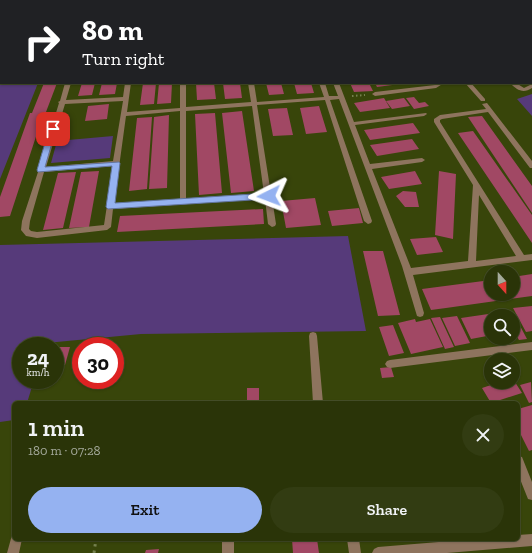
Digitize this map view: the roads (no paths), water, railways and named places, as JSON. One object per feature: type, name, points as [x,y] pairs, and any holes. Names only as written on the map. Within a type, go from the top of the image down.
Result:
[{"type":"street","points":[[407,0],[412,0]]},
{"type":"street","points":[[68,84],[40,170],[26,221],[25,230],[28,234],[37,235],[103,229],[107,227],[128,84]]},
{"type":"street","points":[[183,84],[183,202]]},
{"type":"street","points":[[251,84],[272,224]]},
{"type":"street","points":[[322,84],[368,221]]},
{"type":"street","points":[[336,84],[408,272],[420,313]]},
{"type":"street","points":[[375,94],[436,86],[439,84]]},
{"type":"street","points":[[469,84],[532,166]]},
{"type":"street","points":[[514,84],[522,91],[525,91],[532,86]]},
{"type":"street","points":[[124,114],[341,97]]},
{"type":"street","points":[[61,102],[125,99]]},
{"type":"street","points":[[490,110],[437,119],[437,122],[522,258]]},
{"type":"street","points":[[352,124],[424,114]]},
{"type":"street","points":[[368,167],[422,160]]},
{"type":"street","points":[[40,170],[116,163]]},
{"type":"street","points":[[472,265],[476,184]]},
{"type":"street","points":[[110,207],[269,196]]},
{"type":"street","points":[[408,272],[532,257]]},
{"type":"street","points":[[313,336],[318,401]]},
{"type":"street","points":[[390,364],[532,346]]},
{"type":"street","points":[[520,466],[532,495]]},
{"type":"street","points":[[378,553],[532,540]]},
{"type":"street","points":[[13,553],[16,541]]},
{"type":"street","points":[[228,541],[228,553]]},
{"type":"street","points":[[352,541],[355,553]]}]
